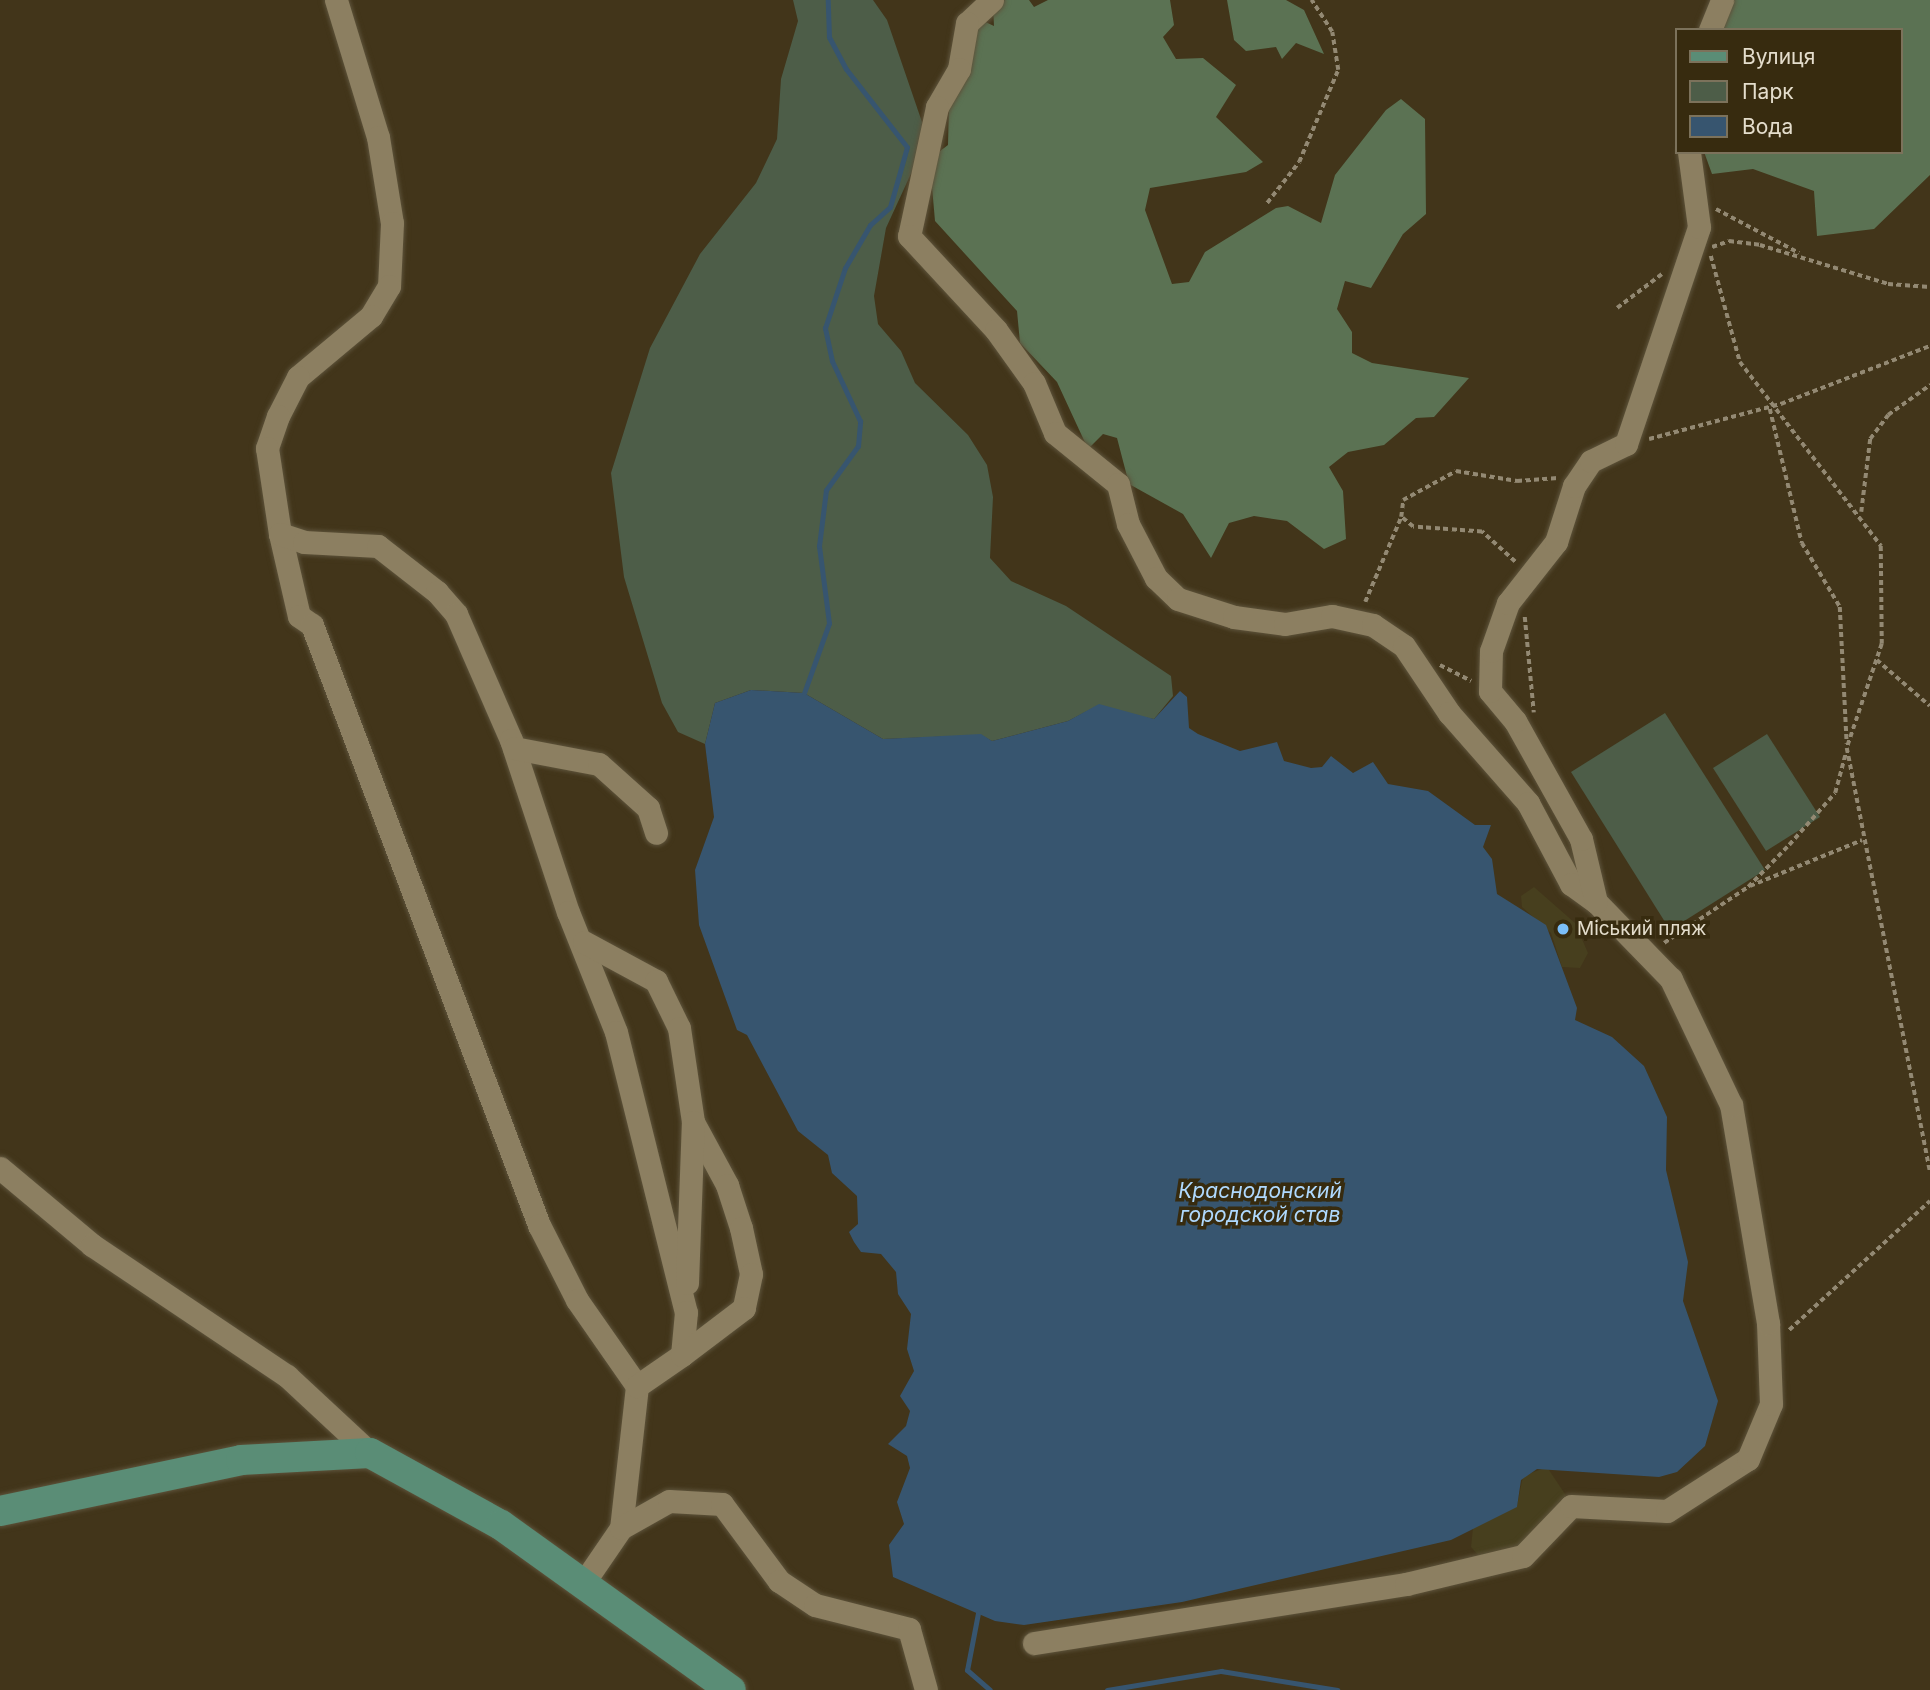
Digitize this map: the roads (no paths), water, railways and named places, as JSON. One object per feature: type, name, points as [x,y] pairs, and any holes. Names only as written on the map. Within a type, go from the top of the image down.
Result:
[{"type":"main road","points":[[0,1511],[241,1460],[370,1453],[501,1525],[731,1690]]},
{"type":"street","points":[[336,0],[378,137],[391,264],[389,286],[371,316],[298,377],[278,416],[267,448],[280,534],[299,616],[312,625],[539,1225],[577,1300],[637,1386],[621,1528]]},
{"type":"street","points":[[992,0],[967,23],[959,69],[937,107],[908,236],[996,330],[1034,383],[1055,433],[1118,484],[1144,556],[1178,599],[1285,624],[1332,616],[1357,622],[1404,646],[1449,713],[1528,803],[1571,884],[1596,902],[1671,979],[1731,1105],[1769,1348],[1771,1404],[1748,1459],[1667,1511],[1571,1506],[1523,1556],[1406,1584],[1034,1643]]},
{"type":"street","points":[[1711,28],[1722,0]]},
{"type":"street","points":[[1596,902],[1581,839],[1515,721],[1490,691],[1490,651],[1520,588],[1556,542],[1574,486],[1591,461],[1626,444],[1698,215],[1689,154]]},
{"type":"street","points":[[280,534],[304,542],[379,546],[438,592],[456,614],[514,748],[568,912],[584,942],[616,1032],[686,1312]]},
{"type":"street","points":[[514,748],[599,764],[648,808],[656,833]]},
{"type":"street","points":[[584,942],[656,981],[679,1028],[693,1122],[682,1355]]},
{"type":"street","points":[[637,1386],[731,1324],[744,1308],[751,1274],[727,1185],[693,1122]]},
{"type":"street","points":[[0,1168],[92,1245],[287,1376],[370,1453]]},
{"type":"street","points":[[582,1585],[621,1528],[669,1501],[722,1504],[779,1581],[815,1605],[909,1629],[926,1690]]},
{"type":"water","name":"Краснодонский городской став","points":[[751,690],[804,693],[883,739],[981,734],[992,741],[1068,721],[1099,704],[1154,719],[1180,691],[1187,697],[1189,728],[1198,734],[1240,751],[1277,742],[1284,761],[1311,768],[1322,767],[1331,756],[1353,773],[1373,762],[1388,784],[1428,791],[1475,825],[1491,825],[1483,847],[1492,859],[1497,894],[1546,925],[1577,1008],[1575,1020],[1612,1037],[1644,1066],[1667,1117],[1666,1170],[1688,1262],[1683,1301],[1718,1401],[1705,1446],[1677,1472],[1659,1477],[1537,1469],[1521,1480],[1517,1507],[1451,1540],[1182,1602],[1024,1625],[995,1621],[893,1577],[889,1545],[904,1524],[897,1502],[910,1468],[907,1456],[888,1444],[906,1426],[910,1411],[900,1396],[914,1371],[907,1349],[911,1314],[898,1294],[896,1272],[881,1254],[861,1252],[849,1232],[858,1224],[857,1196],[832,1173],[828,1155],[798,1131],[747,1035],[737,1030],[699,925],[695,870],[714,817],[705,744],[715,703]]},
{"type":"waterway","points":[[804,693],[829,623],[819,546],[826,490],[858,446],[860,421],[832,361],[825,328],[845,268],[870,225],[890,207],[907,147],[846,69],[829,37],[828,0]]},
{"type":"waterway","points":[[978,1613],[967,1670],[990,1690]]},
{"type":"waterway","points":[[1107,1690],[1221,1671],[1337,1690]]},
{"type":"place","name":"Міський пляж","points":[[1563,929]]}]
